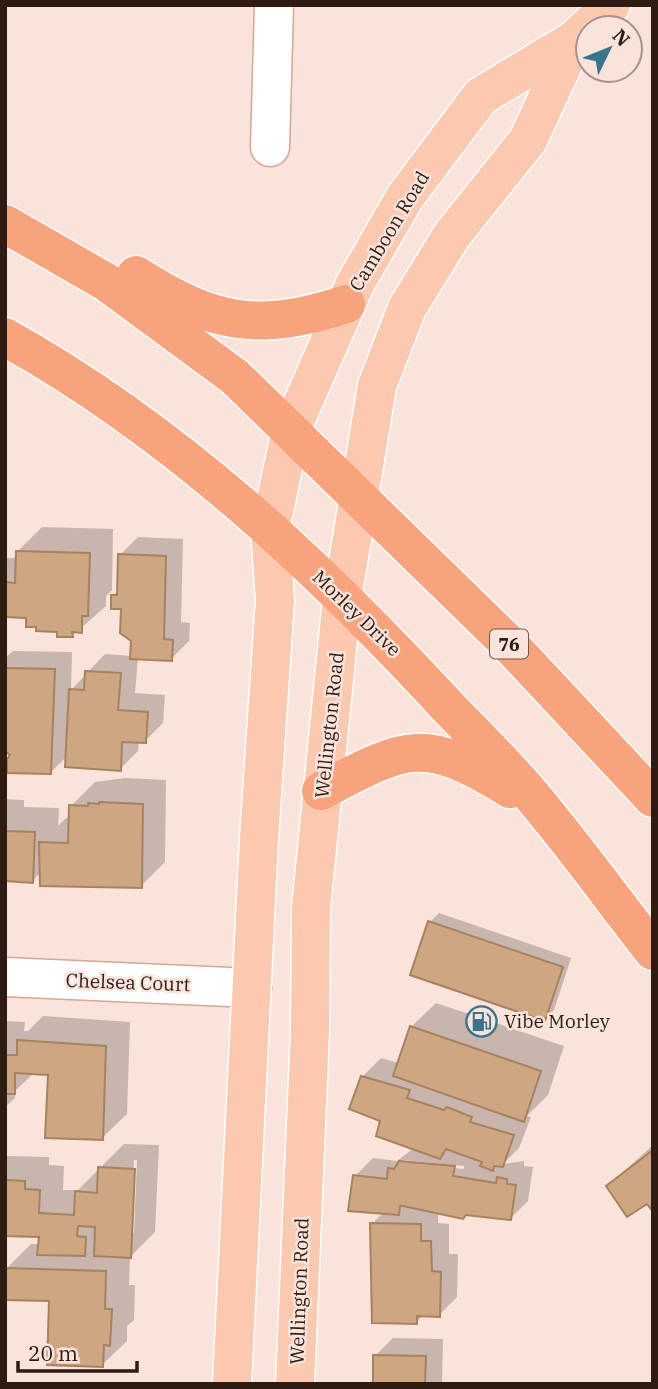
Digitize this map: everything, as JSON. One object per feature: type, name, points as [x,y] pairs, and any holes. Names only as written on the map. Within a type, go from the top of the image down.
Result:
[{"type":"highway","points":[[5,204],[54,227],[177,302],[216,315],[248,320],[301,318],[346,304]]},
{"type":"highway","name":"76","points":[[5,224],[106,282],[235,377],[509,644],[653,798]]},
{"type":"highway","name":"Morley Drive","points":[[5,337],[74,375],[196,465],[270,529],[400,654],[545,810],[653,951]]},
{"type":"highway","points":[[321,791],[369,765],[402,752],[433,752],[475,768],[545,810]]},
{"type":"main road","name":"Camboon Road","points":[[270,529],[291,430],[346,304],[405,197],[481,96],[574,40]]},
{"type":"main road","name":"Wellington Road","points":[[295,1384],[310,1031],[311,908],[342,599],[377,386],[407,308],[452,235],[528,140],[574,40]]},
{"type":"main road","points":[[232,1384],[251,988],[275,613],[270,529]]},
{"type":"street","points":[[270,147],[274,5]]},
{"type":"street","name":"Chelsea Court","points":[[5,977],[251,988]]},
{"type":"building","points":[[16,551],[90,553],[88,616],[82,616],[82,633],[72,632],[73,637],[57,637],[57,632],[36,631],[36,627],[26,627],[26,618],[5,617],[5,582],[15,583]]},
{"type":"building","points":[[118,554],[166,556],[164,639],[173,640],[172,661],[130,659],[131,641],[120,633],[121,609],[111,609],[111,595],[117,595]]},
{"type":"building","points":[[5,668],[55,669],[51,774],[7,773],[7,759],[10,755],[5,751]]},
{"type":"building","points":[[85,671],[121,673],[118,710],[148,712],[146,743],[122,742],[121,771],[65,767],[69,689],[84,690]]},
{"type":"building","points":[[88,803],[143,804],[142,888],[40,886],[39,842],[68,843],[69,805],[88,806]]},
{"type":"building","points":[[5,831],[35,832],[33,883],[5,881]]},
{"type":"building","points":[[428,921],[563,967],[545,1021],[410,975]]},
{"type":"building","points":[[410,1026],[541,1071],[524,1122],[393,1076]]},
{"type":"building","points":[[17,1040],[106,1046],[103,1140],[45,1138],[48,1075],[15,1073],[15,1094],[5,1094],[5,1055],[17,1055]]},
{"type":"building","points":[[361,1076],[410,1090],[407,1098],[444,1110],[447,1107],[472,1117],[470,1122],[514,1135],[503,1167],[494,1166],[493,1171],[480,1166],[482,1162],[446,1149],[440,1159],[376,1136],[380,1121],[349,1109]]},
{"type":"building","points":[[653,1150],[653,1212],[647,1204],[627,1217],[606,1186]]},
{"type":"building","points":[[399,1161],[455,1166],[453,1176],[496,1183],[497,1177],[507,1179],[507,1184],[516,1185],[511,1220],[466,1215],[463,1219],[403,1206],[400,1206],[399,1215],[348,1211],[353,1175],[387,1179],[388,1168],[394,1169]]},
{"type":"building","points":[[98,1167],[135,1169],[131,1258],[94,1256],[95,1227],[78,1226],[77,1236],[86,1237],[85,1256],[37,1255],[39,1237],[5,1236],[5,1180],[25,1181],[25,1189],[40,1190],[39,1213],[74,1215],[75,1191],[97,1193]]},
{"type":"building","points":[[370,1223],[421,1224],[421,1241],[431,1241],[432,1271],[441,1272],[440,1317],[417,1316],[417,1324],[372,1323]]},
{"type":"building","points":[[5,1268],[106,1271],[105,1309],[112,1309],[110,1346],[104,1345],[103,1367],[47,1365],[49,1301],[5,1300]]},
{"type":"building","points":[[373,1355],[426,1356],[425,1384],[373,1384]]},
{"type":"place","name":"Vibe Morley","points":[[481,1021]]}]
